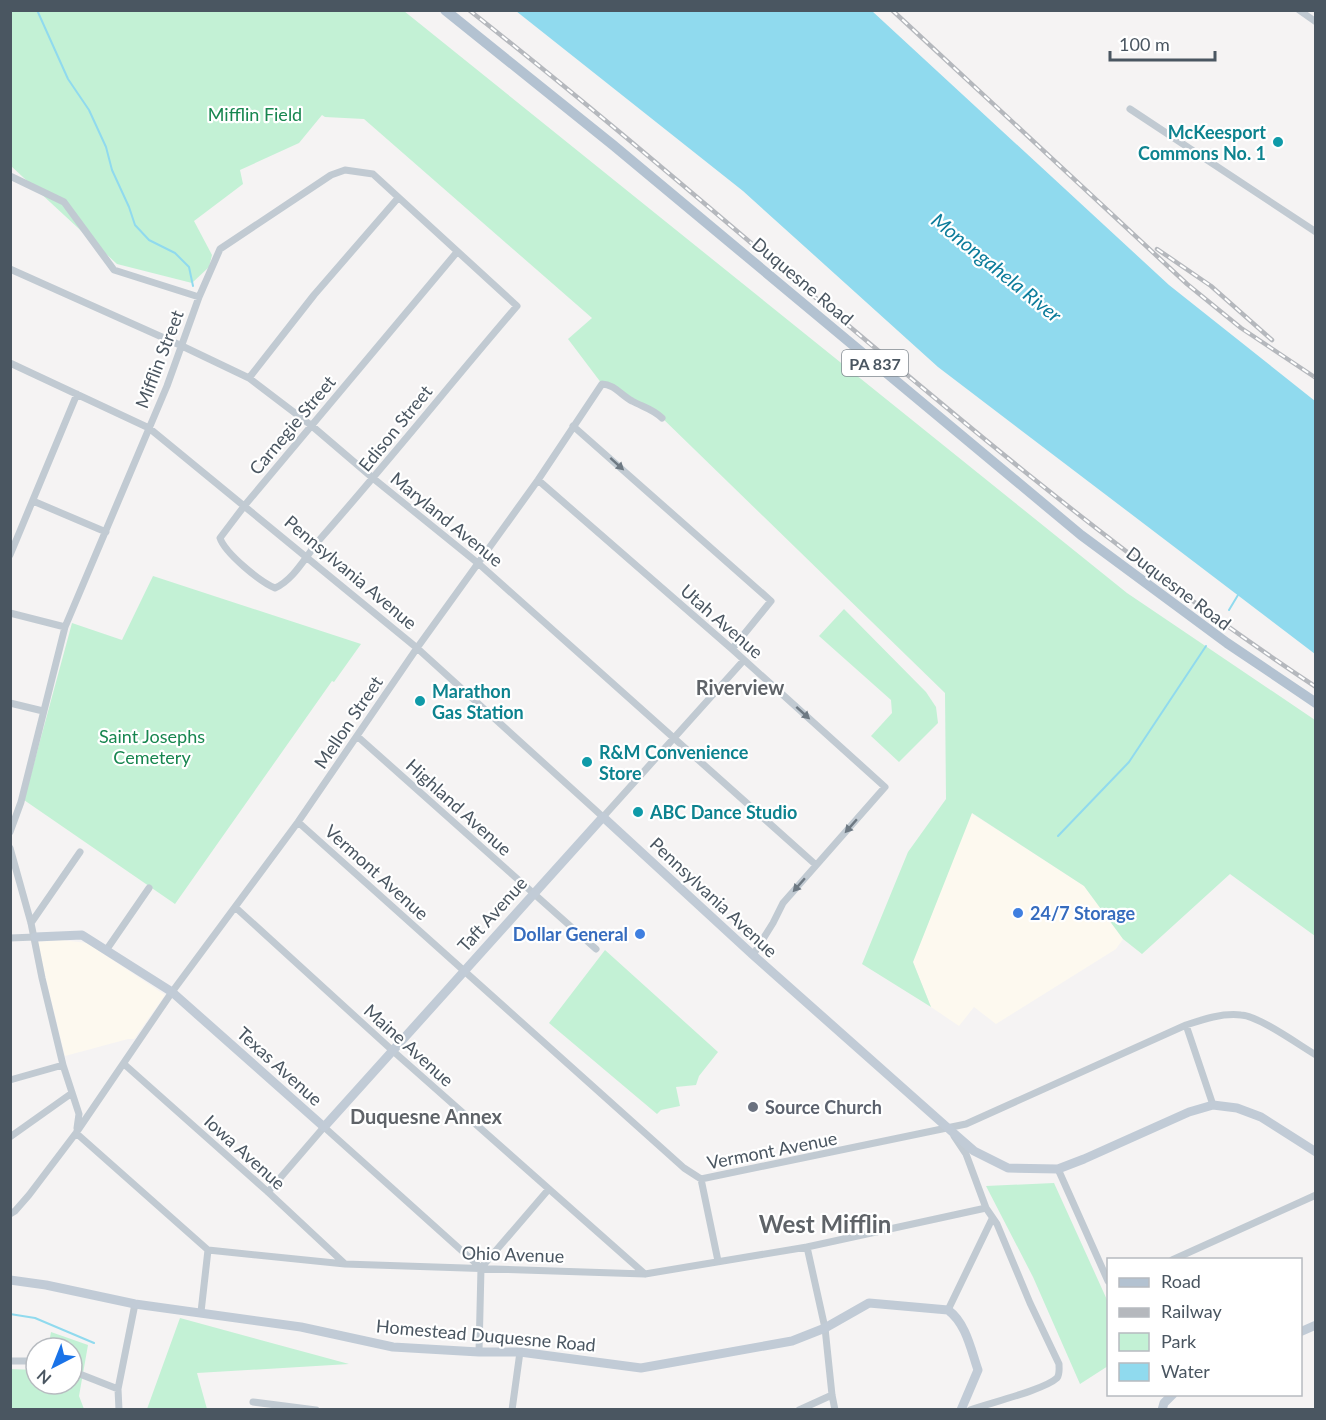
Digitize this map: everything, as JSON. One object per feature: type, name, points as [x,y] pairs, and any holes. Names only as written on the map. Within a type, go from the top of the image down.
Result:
[{"type":"main road","name":"Duquesne Road","points":[[446,10],[613,145],[1081,535],[1227,644],[1316,702]]},
{"type":"street","points":[[1299,10],[1316,22]]},
{"type":"street","points":[[1130,109],[1316,232]]},
{"type":"street","name":"Mifflin Street","points":[[10,832],[21,802],[65,627],[149,428],[199,297],[220,249],[331,176],[345,170],[373,174],[517,306]]},
{"type":"street","points":[[10,176],[64,202],[114,270],[199,297]]},
{"type":"street","points":[[249,378],[314,295],[398,198]]},
{"type":"street","name":"Carnegie Street","points":[[297,569],[290,580],[275,588],[231,554],[222,545],[220,538],[245,505],[457,252]]},
{"type":"street","name":"Maryland Avenue","points":[[10,269],[249,378],[312,426],[479,564],[816,865]]},
{"type":"street","name":"Edison Street","points":[[297,569],[517,306]]},
{"type":"street","name":"Pennsylvania Avenue","points":[[10,363],[149,428],[245,505],[417,648],[753,955],[974,1151],[1008,1168],[1058,1169],[1189,1112],[1213,1105],[1237,1108],[1261,1117],[1316,1152]]},
{"type":"street","name":"Mellon Street","points":[[13,1212],[76,1133],[172,992],[298,822],[417,648],[538,480],[602,384],[608,384],[662,418]]},
{"type":"street","points":[[10,555],[77,394]]},
{"type":"street","points":[[573,426],[771,601],[732,650]]},
{"type":"street","name":"Utah Avenue","points":[[538,480],[885,787],[816,865]]},
{"type":"street","points":[[33,501],[106,532]]},
{"type":"street","points":[[10,613],[65,627]]},
{"type":"street","name":"Taft Avenue","points":[[268,1192],[533,893],[744,660]]},
{"type":"street","points":[[10,703],[43,711]]},
{"type":"street","name":"Highland Avenue","points":[[357,736],[596,949]]},
{"type":"street","name":"Vermont Avenue","points":[[298,822],[684,1168],[701,1179],[966,1124],[1186,1025],[1216,1016],[1244,1015],[1277,1030],[1316,1055]]},
{"type":"street","points":[[11,851],[31,923],[63,1065],[79,1114],[76,1133],[208,1250],[201,1312]]},
{"type":"street","points":[[31,923],[80,852]]},
{"type":"street","points":[[753,955],[781,906],[816,865]]},
{"type":"street","points":[[10,882],[19,880]]},
{"type":"street","points":[[107,949],[149,888]]},
{"type":"street","name":"Maine Avenue","points":[[235,907],[548,1190],[645,1274]]},
{"type":"street","name":"Texas Avenue","points":[[34,937],[82,935],[172,992],[481,1268]]},
{"type":"street","points":[[10,938],[34,937]]},
{"type":"street","points":[[1186,1025],[1213,1105]]},
{"type":"street","name":"Iowa Avenue","points":[[124,1064],[345,1264]]},
{"type":"street","points":[[11,1078],[63,1065]]},
{"type":"street","points":[[10,1137],[72,1093]]},
{"type":"street","points":[[949,1129],[966,1154],[987,1208],[997,1224],[1030,1303],[1059,1364],[1060,1372],[1056,1378],[1039,1387],[970,1410]]},
{"type":"street","points":[[1058,1169],[1107,1279]]},
{"type":"street","points":[[701,1179],[718,1261]]},
{"type":"street","points":[[479,1352],[481,1268],[548,1190]]},
{"type":"street","points":[[1176,1258],[1316,1195]]},
{"type":"street","name":"Ohio Avenue","points":[[208,1250],[345,1264],[645,1274],[807,1247],[987,1208]]},
{"type":"street","points":[[962,1410],[978,1370],[956,1316],[948,1310],[992,1219]]},
{"type":"street","points":[[807,1247],[825,1328],[835,1410]]},
{"type":"street","name":"Homestead Duquesne Road","points":[[10,1280],[46,1285],[135,1304],[302,1327],[393,1347],[520,1352],[641,1368],[792,1341],[825,1328],[869,1303],[948,1310]]},
{"type":"street","points":[[119,1410],[118,1389],[135,1304]]},
{"type":"street","points":[[1302,1331],[1316,1325]]},
{"type":"street","points":[[512,1410],[520,1352]]},
{"type":"street","points":[[84,1376],[118,1389]]},
{"type":"street","points":[[799,1410],[832,1395]]},
{"type":"street","points":[[258,1410],[253,1402],[316,1410]]},
{"type":"shaded area","name":"24/7 Storage","points":[[971,813],[1084,886],[1123,939],[1116,949],[996,1024],[974,1007],[959,1026],[931,1007],[913,962]]},
{"type":"shaded area","points":[[62,940],[87,943],[165,995],[134,1039],[65,1056],[37,942]]},
{"type":"green space","name":"Mifflin Field","points":[[10,11],[404,11],[1127,593],[1315,720],[1315,936],[1230,874],[1142,954],[1123,939],[1084,886],[972,813],[913,962],[931,1007],[862,964],[908,852],[946,799],[945,693],[657,413],[602,384],[568,339],[592,318],[364,119],[322,115],[299,143],[240,170],[243,184],[194,221],[212,255],[209,267],[192,283],[117,264],[11,166]]},
{"type":"green space","name":"Saint Josephs Cemetery","points":[[153,576],[361,644],[334,682],[332,681],[175,904],[24,800],[72,623],[122,640]]},
{"type":"green space","points":[[844,609],[926,692],[936,707],[938,723],[899,762],[871,736],[892,713],[891,700],[819,636]]},
{"type":"green space","points":[[605,950],[718,1052],[699,1076],[696,1085],[676,1087],[680,1106],[661,1110],[657,1114],[549,1023]]},
{"type":"green space","points":[[1054,1183],[1107,1300],[1107,1367],[1080,1384],[1033,1277],[986,1186]]},
{"type":"green space","points":[[180,1318],[349,1364],[197,1373],[207,1409],[147,1409]]},
{"type":"green space","points":[[51,1332],[62,1336],[50,1336]]},
{"type":"green space","points":[[84,1344],[88,1345],[84,1368]]},
{"type":"green space","points":[[10,1369],[24,1370],[24,1396],[79,1396],[84,1409],[11,1409]]},
{"type":"water","name":"Monongahela River","points":[[516,11],[872,11],[1169,285],[1315,401],[1315,654],[938,367],[743,191]]},
{"type":"waterway","points":[[37,10],[68,79],[89,110],[106,147],[112,170],[135,225],[149,240],[175,253],[189,267],[193,286]]},
{"type":"waterway","points":[[1229,610],[1238,595]]},
{"type":"waterway","points":[[1058,836],[1129,762],[1206,646]]},
{"type":"waterway","points":[[10,1314],[35,1318],[94,1343]]},
{"type":"railway","points":[[469,10],[575,95],[990,444],[1205,610],[1316,687]]},
{"type":"railway","points":[[892,10],[1187,284],[1241,328],[1316,378]]},
{"type":"railway","points":[[1157,249],[1211,286],[1272,340]]},
{"type":"place","name":"McKeesport Commons No. 1","points":[[1278,142]]},
{"type":"place","name":"Marathon Gas Station","points":[[420,701]]},
{"type":"place","name":"R&M Convenience Store","points":[[587,762]]},
{"type":"place","name":"ABC Dance Studio","points":[[638,812]]},
{"type":"place","name":"24/7 Storage","points":[[1018,913]]},
{"type":"place","name":"Dollar General","points":[[640,934]]},
{"type":"place","name":"Source Church","points":[[753,1107]]},
{"type":"district","name":"Riverview","points":[[740,687]]},
{"type":"district","name":"Duquesne Annex","points":[[426,1116]]},
{"type":"district","name":"West Mifflin","points":[[825,1223]]}]
